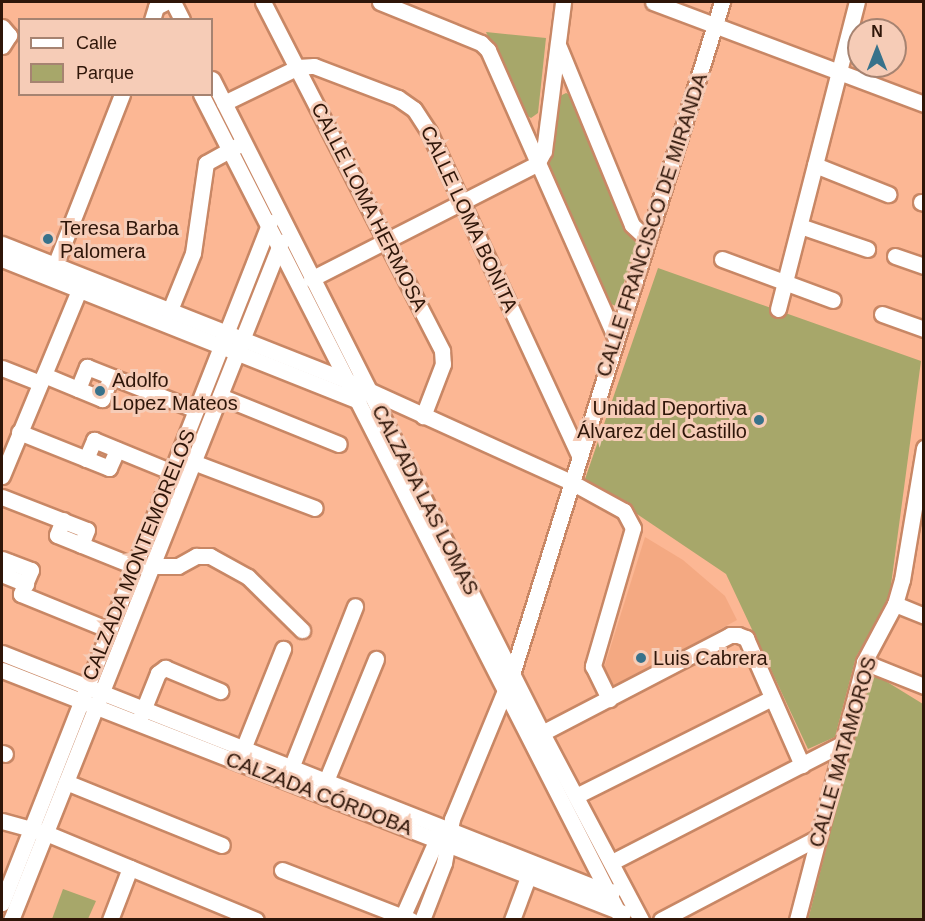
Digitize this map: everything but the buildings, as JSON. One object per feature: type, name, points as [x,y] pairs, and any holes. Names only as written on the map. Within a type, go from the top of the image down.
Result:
[{"type":"street","points":[[173,2],[181,18]]},
{"type":"street","name":"CALLE LOMA HERMOSA","points":[[263,2],[444,358],[423,416]]},
{"type":"street","points":[[380,2],[486,47],[616,339]]},
{"type":"street","points":[[311,279],[537,164],[544,151],[563,2]]},
{"type":"street","points":[[653,2],[924,104]]},
{"type":"street","name":"CALLE FRANCISCO DE MIRANDA","points":[[446,832],[513,671],[578,453],[722,2]]},
{"type":"street","points":[[778,309],[857,2]]},
{"type":"street","points":[[2,27],[9,35],[2,46]]},
{"type":"street","points":[[558,44],[632,225],[647,239]]},
{"type":"street","points":[[224,104],[298,67]]},
{"type":"street","name":"CALLE LOMA BONITA","points":[[298,67],[326,69],[409,105],[429,132],[578,453]]},
{"type":"street","name":"CALZADA LAS LOMAS","points":[[213,81],[311,279],[513,671],[542,733],[638,914]]},
{"type":"street","points":[[53,272],[121,96]]},
{"type":"street","points":[[202,96],[346,381]]},
{"type":"street","points":[[171,310],[193,253],[206,163],[243,143]]},
{"type":"street","points":[[815,165],[888,194]]},
{"type":"street","name":"CALZADA MONTEMORELOS","points":[[38,830],[66,782],[88,705],[87,687],[276,208]]},
{"type":"street","points":[[800,226],[867,249]]},
{"type":"street","name":"CALZADA MONTEMORELOS","points":[[11,920],[16,887],[38,830],[88,705],[101,693],[286,229]]},
{"type":"street","points":[[2,244],[53,272],[79,290],[224,340],[423,416],[571,482],[624,511],[631,519],[633,528],[593,666],[609,699]]},
{"type":"street","points":[[895,256],[924,266]]},
{"type":"street","points":[[2,259],[53,272],[171,310],[224,340]]},
{"type":"street","points":[[722,259],[833,300]]},
{"type":"street","points":[[2,476],[79,290]]},
{"type":"street","points":[[882,314],[924,329]]},
{"type":"street","points":[[239,346],[346,381],[372,398]]},
{"type":"street","points":[[2,368],[78,389],[102,399],[111,377]]},
{"type":"street","points":[[78,389],[87,368],[196,410]]},
{"type":"street","points":[[220,396],[339,444]]},
{"type":"street","name":"CALZADA LAS LOMAS","points":[[372,398],[505,691],[609,893],[614,916]]},
{"type":"street","points":[[20,432],[109,468],[117,450],[172,472]]},
{"type":"street","name":"CALLE MATAMOROS","points":[[797,920],[864,662],[896,604],[917,542],[924,448]]},
{"type":"street","points":[[193,462],[315,508]]},
{"type":"street","points":[[2,497],[87,530],[81,545],[134,566],[178,566],[196,556],[210,556],[248,577],[302,630]]},
{"type":"street","points":[[159,504],[174,510]]},
{"type":"street","points":[[5,560],[31,570],[21,594],[109,630]]},
{"type":"street","points":[[896,604],[924,616]]},
{"type":"street","points":[[291,768],[356,606]]},
{"type":"street","points":[[116,612],[131,618]]},
{"type":"street","points":[[542,733],[730,635],[738,635],[746,638],[802,765]]},
{"type":"street","points":[[243,749],[283,649]]},
{"type":"street","name":"CALZADA CÓRDOBA","points":[[2,653],[243,749],[261,764],[291,768],[446,832],[531,870],[614,916]]},
{"type":"street","points":[[326,781],[376,659]]},
{"type":"street","points":[[864,662],[924,686]]},
{"type":"street","points":[[137,724],[145,710],[158,673],[165,668],[220,692]]},
{"type":"street","name":"CALZADA CÓRDOBA","points":[[2,670],[137,724],[261,764],[446,832]]},
{"type":"street","points":[[576,796],[772,698]]},
{"type":"street","points":[[612,862],[842,744]]},
{"type":"street","points":[[66,782],[222,845]]},
{"type":"street","points":[[2,821],[38,830],[246,918]]},
{"type":"street","points":[[282,870],[405,918],[446,832]]},
{"type":"street","points":[[422,920],[446,832]]},
{"type":"street","points":[[661,920],[819,837]]},
{"type":"street","points":[[110,920],[130,868]]},
{"type":"street","points":[[512,920],[531,870]]},
{"type":"street","name":"CALZADA CÓRDOBA","points":[[531,870],[609,893]]},
{"type":"street","name":"CALZADA MONTEMORELOS","points":[[2,903],[16,887]]},
{"type":"street","points":[[609,893],[624,887]]},
{"type":"street","points":[[614,916],[638,914]]},
{"type":"shaded area","points":[[645,537],[683,560],[725,596],[737,620],[615,687],[604,668]]},
{"type":"green space","points":[[486,32],[546,38],[538,113],[531,118],[524,114]]},
{"type":"green space","points":[[566,93],[575,97],[626,233],[639,239],[616,306],[603,301],[545,165],[551,151],[560,96]]},
{"type":"green space","name":"Unidad Deportiva Álvarez del Castillo","points":[[658,268],[921,361],[889,600],[856,657],[835,737],[808,749],[726,574],[585,479]]},
{"type":"green space","points":[[871,672],[923,704],[923,919],[808,920]]},
{"type":"green space","points":[[63,889],[96,901],[88,919],[52,919]]},
{"type":"place","name":"Teresa Barba Palomera","points":[[48,239]]},
{"type":"place","name":"Adolfo Lopez Mateos","points":[[100,391]]},
{"type":"place","name":"Unidad Deportiva Álvarez del Castillo","points":[[759,420]]},
{"type":"place","name":"Luis Cabrera","points":[[641,658]]}]
